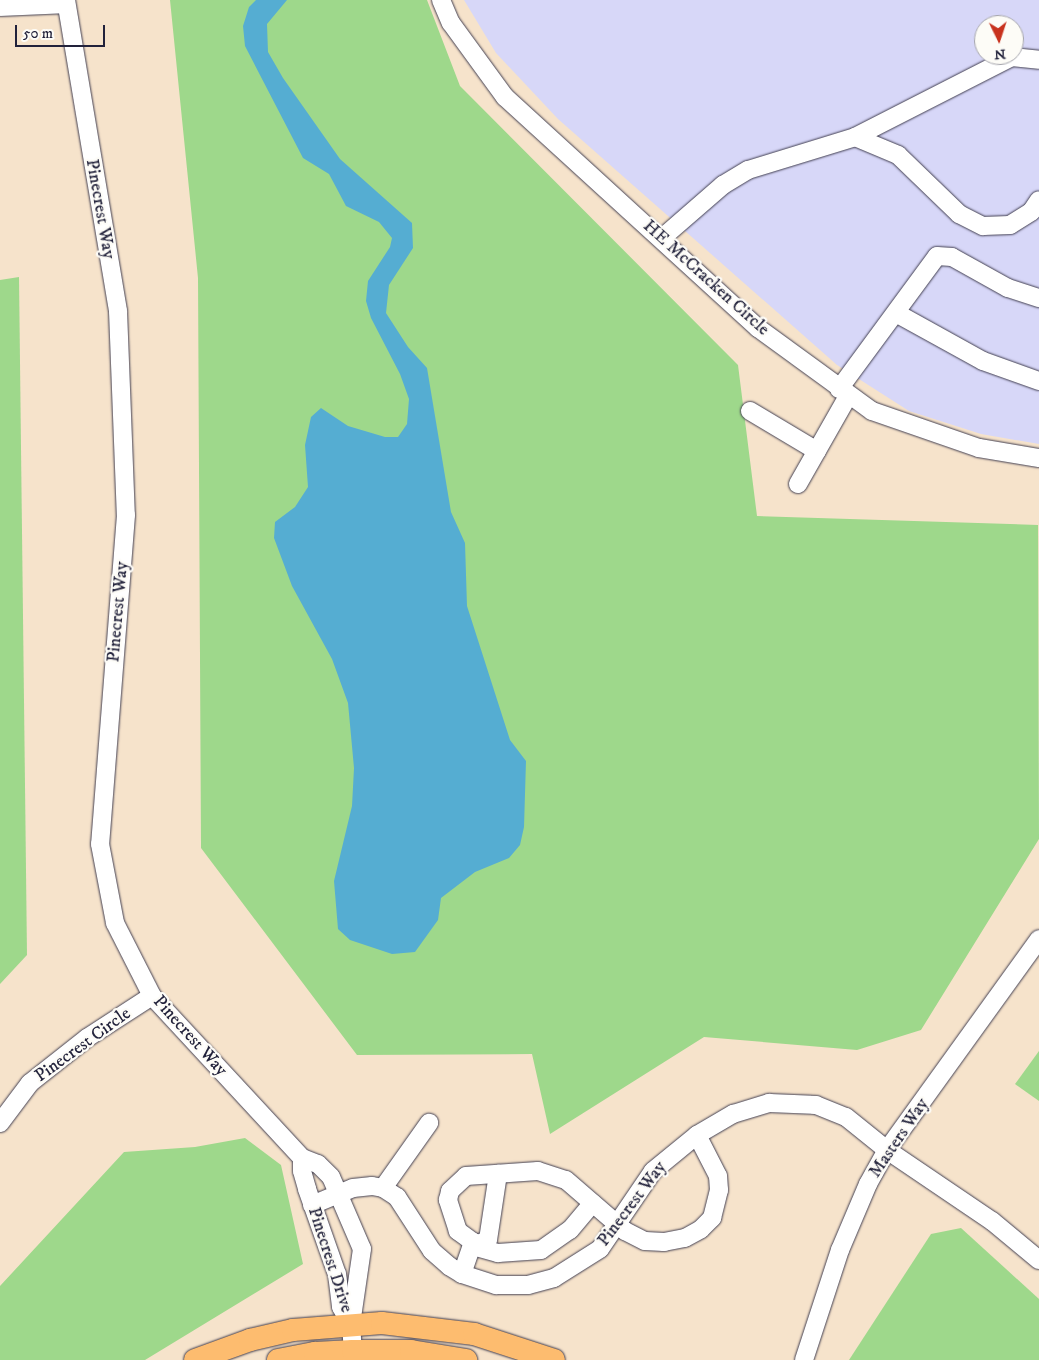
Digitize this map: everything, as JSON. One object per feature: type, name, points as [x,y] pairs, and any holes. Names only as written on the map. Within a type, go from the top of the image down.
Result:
[{"type":"main road","points":[[195,1360],[267,1336],[351,1324],[423,1326],[474,1334],[554,1360]]},
{"type":"main road","points":[[278,1360],[315,1353],[354,1351],[411,1351],[466,1360]]},
{"type":"street","name":"HE McCracken Circle","points":[[440,0],[451,23],[505,97],[662,238],[758,328],[843,392],[872,411],[926,432],[979,448],[1039,458]]},
{"type":"street","points":[[0,7],[66,2]]},
{"type":"street","name":"Pinecrest Way","points":[[66,2],[118,311],[125,495],[100,844],[115,923],[152,996],[302,1158]]},
{"type":"street","points":[[662,238],[722,185],[748,170],[855,137],[1012,58],[1039,60]]},
{"type":"street","points":[[855,137],[898,155],[960,214],[983,226],[1010,225],[1031,212],[1039,200]]},
{"type":"street","points":[[798,484],[817,451],[843,392],[937,256],[952,257],[1008,288],[1039,298]]},
{"type":"street","points":[[896,313],[983,360],[1039,381]]},
{"type":"street","points":[[750,411],[817,451]]},
{"type":"street","name":"Masters Way","points":[[804,1360],[840,1250],[868,1184],[887,1150],[1039,939]]},
{"type":"street","name":"Pinecrest Circle","points":[[0,1123],[30,1083],[87,1038],[152,996]]},
{"type":"street","name":"Pinecrest Way","points":[[383,1188],[406,1209],[432,1251],[462,1274],[496,1285],[528,1285],[554,1278],[600,1248],[653,1171],[697,1135],[733,1114],[769,1103],[816,1105],[846,1117],[887,1150],[992,1221],[1039,1260]]},
{"type":"street","points":[[312,1204],[340,1193],[372,1186],[383,1188],[429,1123]]},
{"type":"street","points":[[462,1274],[473,1242],[458,1231],[451,1215],[450,1191],[466,1176],[538,1171],[566,1180],[616,1223],[644,1241],[664,1242],[685,1238],[701,1230],[712,1218],[718,1204],[718,1176],[697,1135]]},
{"type":"street","name":"Pinecrest Drive","points":[[302,1158],[318,1164],[332,1177],[360,1240],[363,1258],[351,1324],[341,1307],[337,1274],[302,1171],[302,1158]]},
{"type":"street","points":[[473,1246],[488,1240],[498,1174]]},
{"type":"street","points":[[473,1246],[498,1253],[541,1250],[570,1230],[593,1204]]},
{"type":"street","points":[[351,1324],[354,1351]]},
{"type":"shaded area","points":[[464,0],[1039,0],[1039,444],[981,434],[909,411],[837,365],[558,119],[496,53]]},
{"type":"green space","points":[[170,0],[427,0],[460,86],[738,365],[757,516],[1038,525],[1039,839],[921,1030],[857,1050],[704,1037],[550,1134],[532,1054],[357,1055],[201,848],[198,278]]},
{"type":"green space","points":[[19,277],[27,955],[0,984],[0,280]]},
{"type":"green space","points":[[1039,1051],[1039,1101],[1015,1084]]},
{"type":"green space","points":[[245,1138],[281,1165],[303,1264],[145,1360],[0,1360],[0,1286],[124,1152],[195,1147]]},
{"type":"green space","points":[[961,1228],[1039,1299],[1039,1360],[849,1360],[931,1234]]},
{"type":"water","points":[[256,0],[287,0],[267,24],[268,52],[283,78],[340,159],[412,223],[413,248],[389,285],[386,313],[408,347],[427,368],[451,512],[465,543],[467,606],[510,740],[526,761],[524,827],[520,845],[509,858],[475,872],[441,898],[438,920],[415,952],[392,954],[350,940],[338,929],[334,881],[352,806],[354,768],[348,703],[332,659],[292,586],[274,538],[275,522],[295,507],[308,487],[305,445],[311,417],[321,408],[348,426],[385,437],[398,437],[407,424],[409,399],[400,374],[371,318],[366,301],[368,281],[390,247],[392,238],[379,222],[346,206],[329,174],[303,158],[245,46],[243,26],[249,7]]}]
